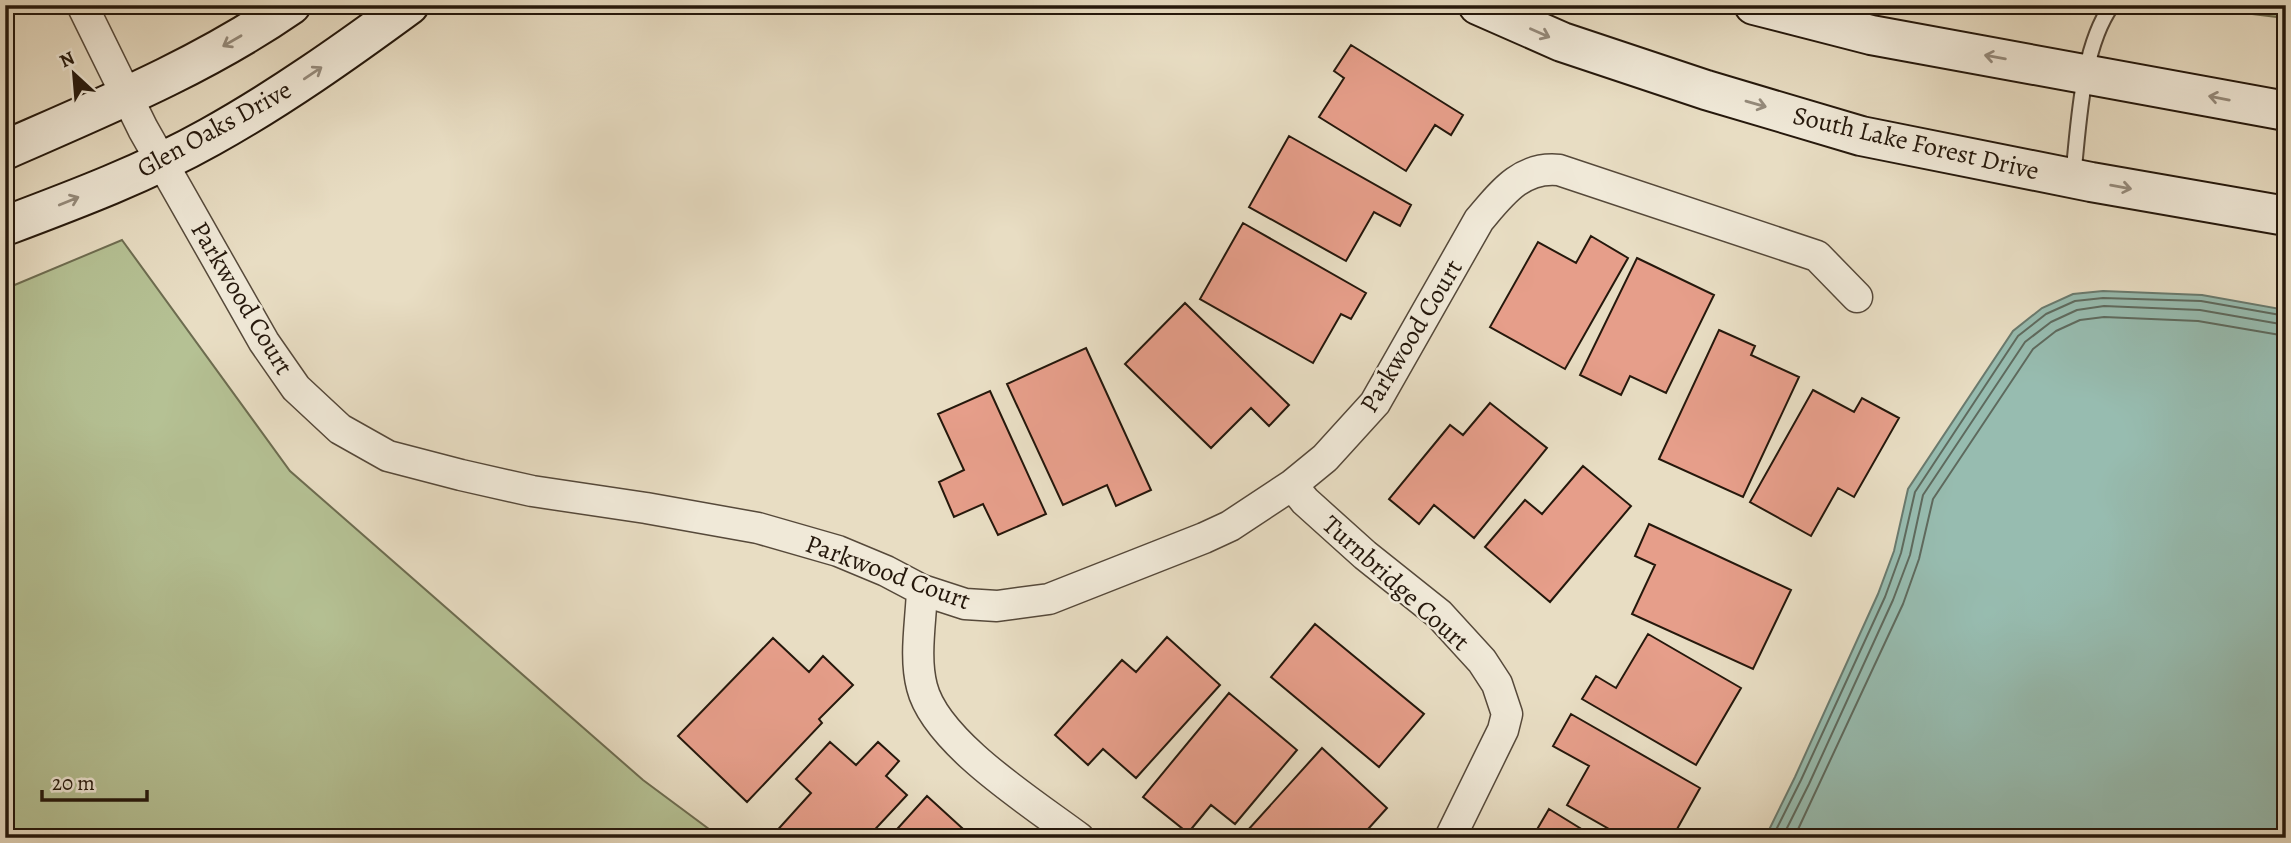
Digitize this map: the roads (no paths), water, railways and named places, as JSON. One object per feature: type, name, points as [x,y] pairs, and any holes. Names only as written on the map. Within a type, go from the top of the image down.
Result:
[{"type":"main road","points":[[5,150],[126,97],[211,53],[291,5]]},
{"type":"main road","name":"Glen Oaks Drive","points":[[5,226],[162,162],[209,138],[341,54],[409,5]]},
{"type":"main road","name":"South Lake Forest Drive","points":[[1478,5],[1562,42],[1706,90],[1861,136],[2286,216]]},
{"type":"main road","points":[[1754,5],[1871,35],[2286,111]]},
{"type":"street","name":"Parkwood Court","points":[[82,5],[126,97],[264,342],[296,388],[340,429],[388,456],[520,488],[758,528],[838,551],[922,590],[965,604],[997,607],[1049,599],[1230,526],[1292,485],[1325,458],[1375,402],[1479,220],[1499,195],[1529,172],[1559,170],[1817,256],[1857,297]]},
{"type":"street","name":"Turnbridge Court","points":[[1292,485],[1365,555],[1439,614],[1482,661],[1497,684],[1507,714],[1503,730],[1450,838]]},
{"type":"street","points":[[922,590],[919,661],[922,687],[940,722],[985,767],[1079,838]]},
{"type":"lane","points":[[2073,178],[2085,74],[2104,16],[2112,5]]},
{"type":"water","points":[[2103,291],[2202,295],[2286,310],[2286,838],[1765,838],[1878,594],[1894,551],[1908,489],[2013,331],[2042,308],[2073,294]]}]
